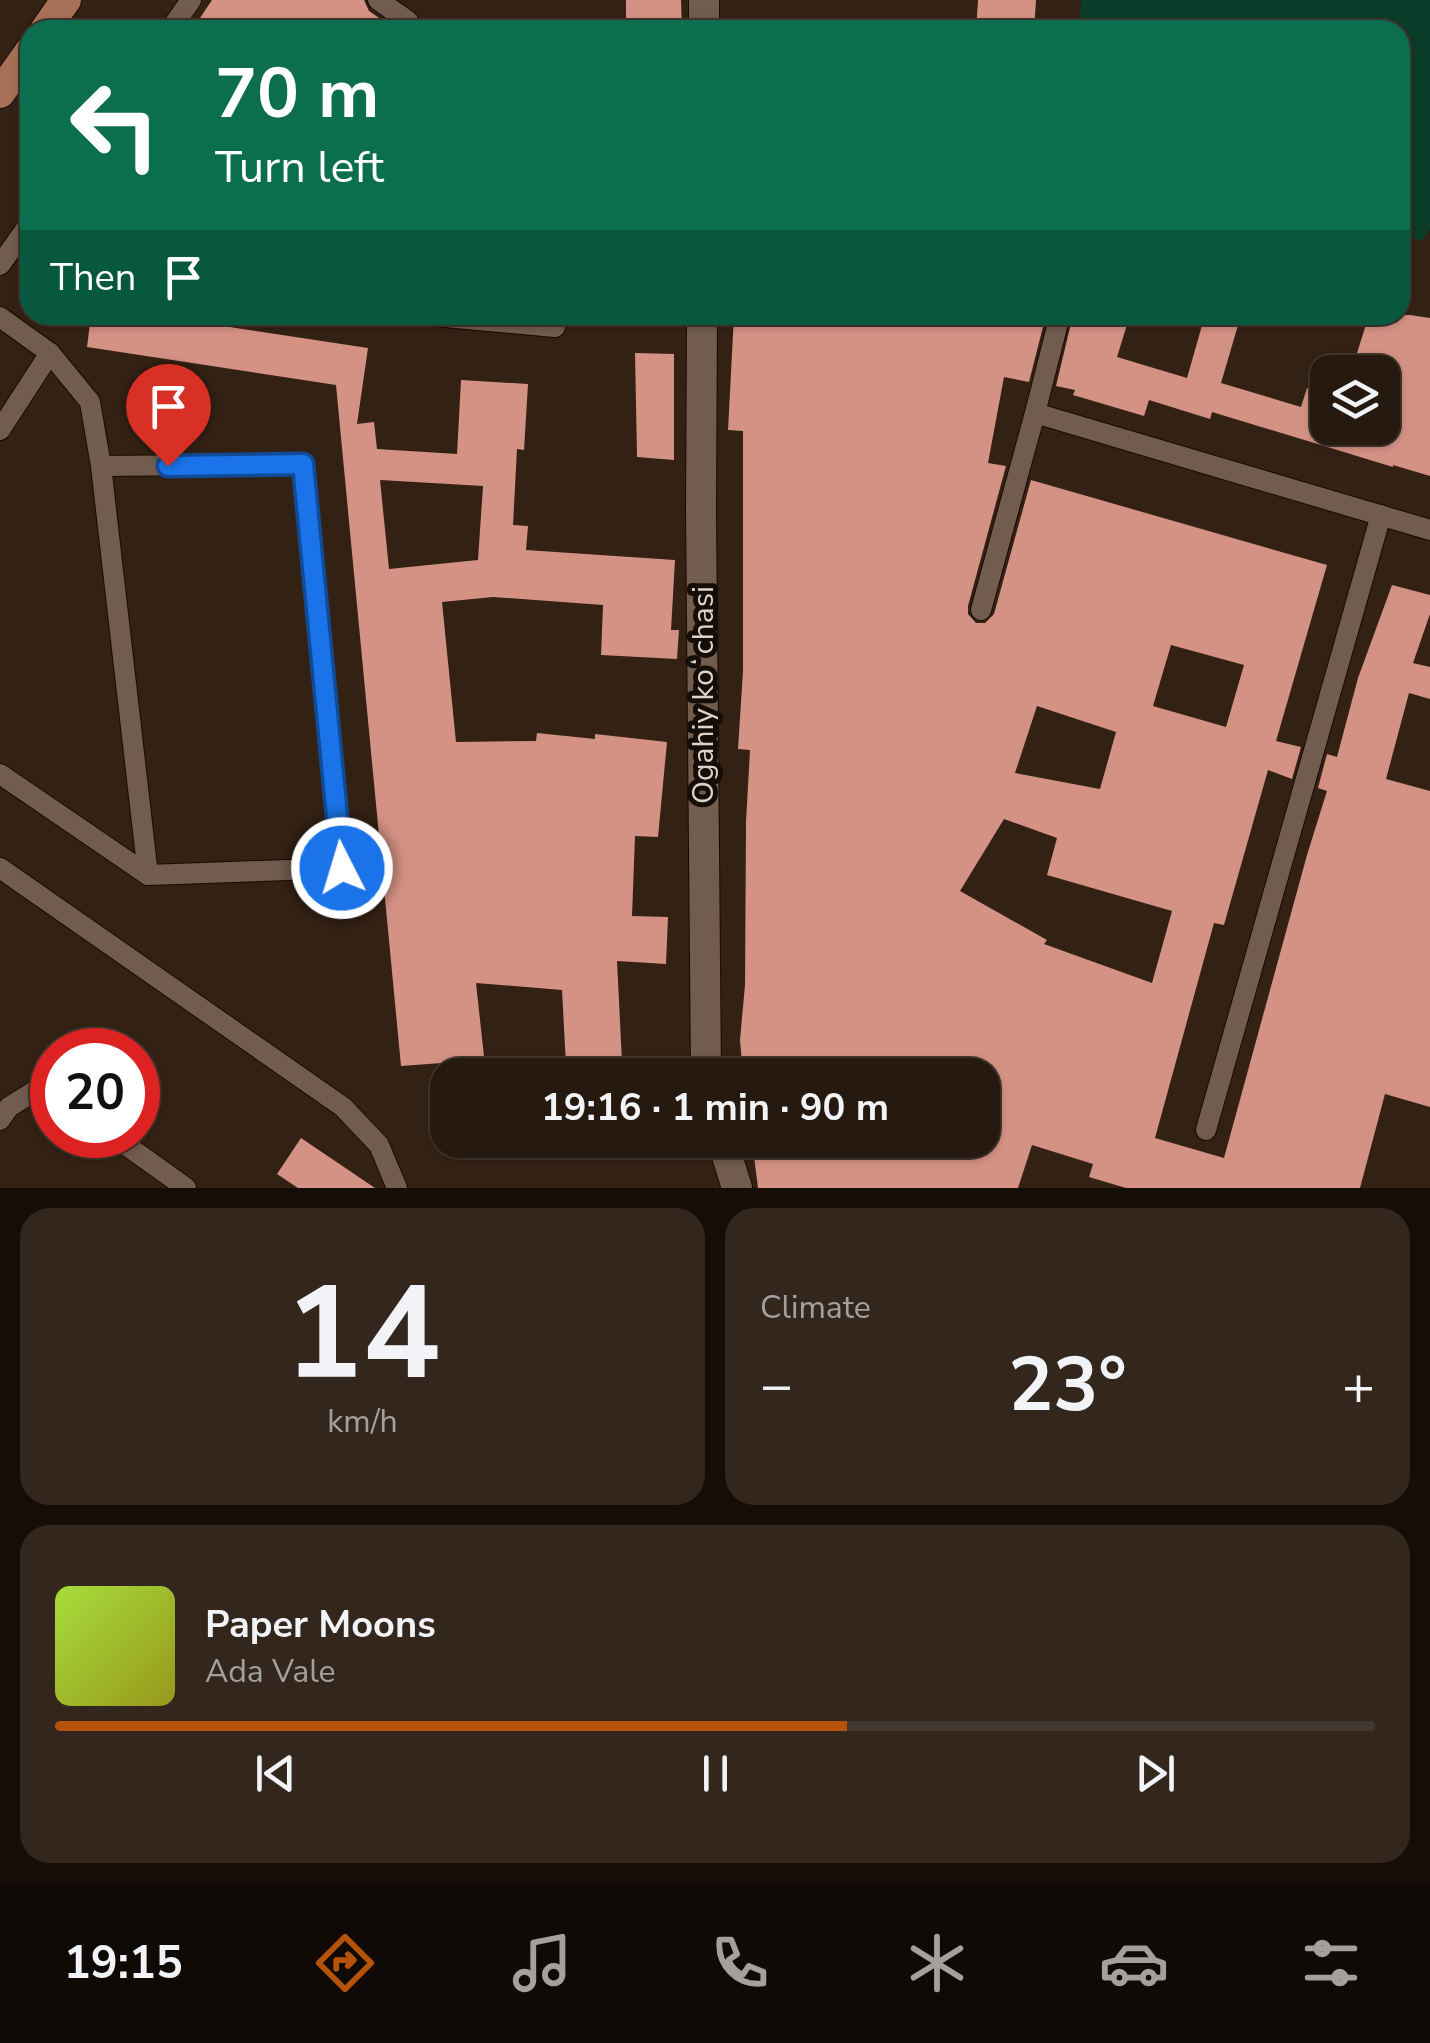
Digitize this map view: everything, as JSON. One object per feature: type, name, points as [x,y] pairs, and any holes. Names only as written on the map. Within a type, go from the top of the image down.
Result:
[{"type":"main road","points":[[0,94],[20,65]]},
{"type":"street","name":"Ogahiy koʻchasi","points":[[702,325],[706,1058]]},
{"type":"street","points":[[727,1158],[736,1188]]},
{"type":"lane","points":[[378,0],[407,20]]},
{"type":"lane","points":[[0,317],[50,352],[90,402],[101,466],[148,875]]},
{"type":"lane","points":[[980,610],[1057,325]]},
{"type":"lane","points":[[0,430],[50,352]]},
{"type":"lane","points":[[1035,413],[1430,530]]},
{"type":"lane","points":[[0,774],[148,875],[342,868],[303,464],[101,466]]},
{"type":"lane","points":[[1206,1130],[1382,515]]},
{"type":"lane","points":[[0,868],[343,1108],[379,1145],[397,1188]]},
{"type":"lane","points":[[0,1120],[9,1108],[30,1095]]},
{"type":"lane","points":[[144,1158],[186,1188]]},
{"type":"green space","points":[[1081,0],[1430,0],[1430,229],[1422,241],[1410,237],[1410,20],[1080,20]]},
{"type":"building","points":[[212,0],[364,0],[369,11],[382,20],[199,20]]},
{"type":"building","points":[[626,0],[681,0],[682,20],[626,20]]},
{"type":"building","points":[[978,0],[1036,0],[1035,20],[977,20]]},
{"type":"building","points":[[1410,315],[1430,318],[1430,476],[1321,445],[1400,445],[1400,355],[1356,355],[1366,325],[1410,325]]},
{"type":"building","points":[[90,325],[217,325],[368,348],[357,424],[374,422],[377,449],[457,454],[461,380],[528,384],[524,450],[517,449],[513,525],[528,526],[526,550],[675,560],[671,630],[679,630],[677,659],[601,655],[603,605],[493,597],[442,602],[456,742],[536,741],[537,733],[595,739],[595,734],[667,742],[658,837],[635,836],[632,916],[668,917],[666,964],[617,961],[622,1058],[566,1058],[562,990],[476,983],[484,1058],[430,1058],[430,1064],[401,1066],[336,385],[87,347]],"holes":[[[380,480],[483,486],[478,560],[389,569]]]},
{"type":"building","points":[[733,325],[1043,325],[1029,382],[1004,377],[988,463],[1006,466],[968,606],[968,614],[976,623],[985,623],[994,614],[1031,480],[1327,565],[1276,741],[1301,747],[1292,779],[1268,770],[1224,925],[1214,923],[1155,1138],[1224,1158],[1327,791],[1318,788],[1327,754],[1337,757],[1358,678],[1392,585],[1430,595],[1430,614],[1413,663],[1430,667],[1430,699],[1409,693],[1386,779],[1430,791],[1430,1107],[1385,1094],[1360,1188],[1126,1188],[1089,1177],[1093,1164],[1032,1145],[1018,1188],[758,1188],[754,1158],[1000,1158],[1000,1058],[742,1058],[750,750],[738,749],[743,671],[743,431],[728,430]],"holes":[[[1171,645],[1244,665],[1226,727],[1153,706]],[[1037,706],[1116,732],[1100,789],[1015,773]],[[1004,819],[1057,838],[1047,875],[1172,911],[1152,983],[1044,944],[1047,940],[960,891]]]},
{"type":"building","points":[[1071,325],[1127,325],[1117,357],[1187,378],[1202,325],[1238,325],[1221,383],[1301,407],[1307,388],[1310,389],[1310,442],[1212,412],[1210,419],[1149,400],[1144,416],[1073,395],[1075,390],[1056,386]]},
{"type":"building","points":[[635,353],[674,354],[674,460],[637,457]]},
{"type":"building","points":[[301,1138],[375,1188],[298,1188],[277,1174]]},
{"type":"route","points":[[168,466],[303,464],[342,868]]}]
